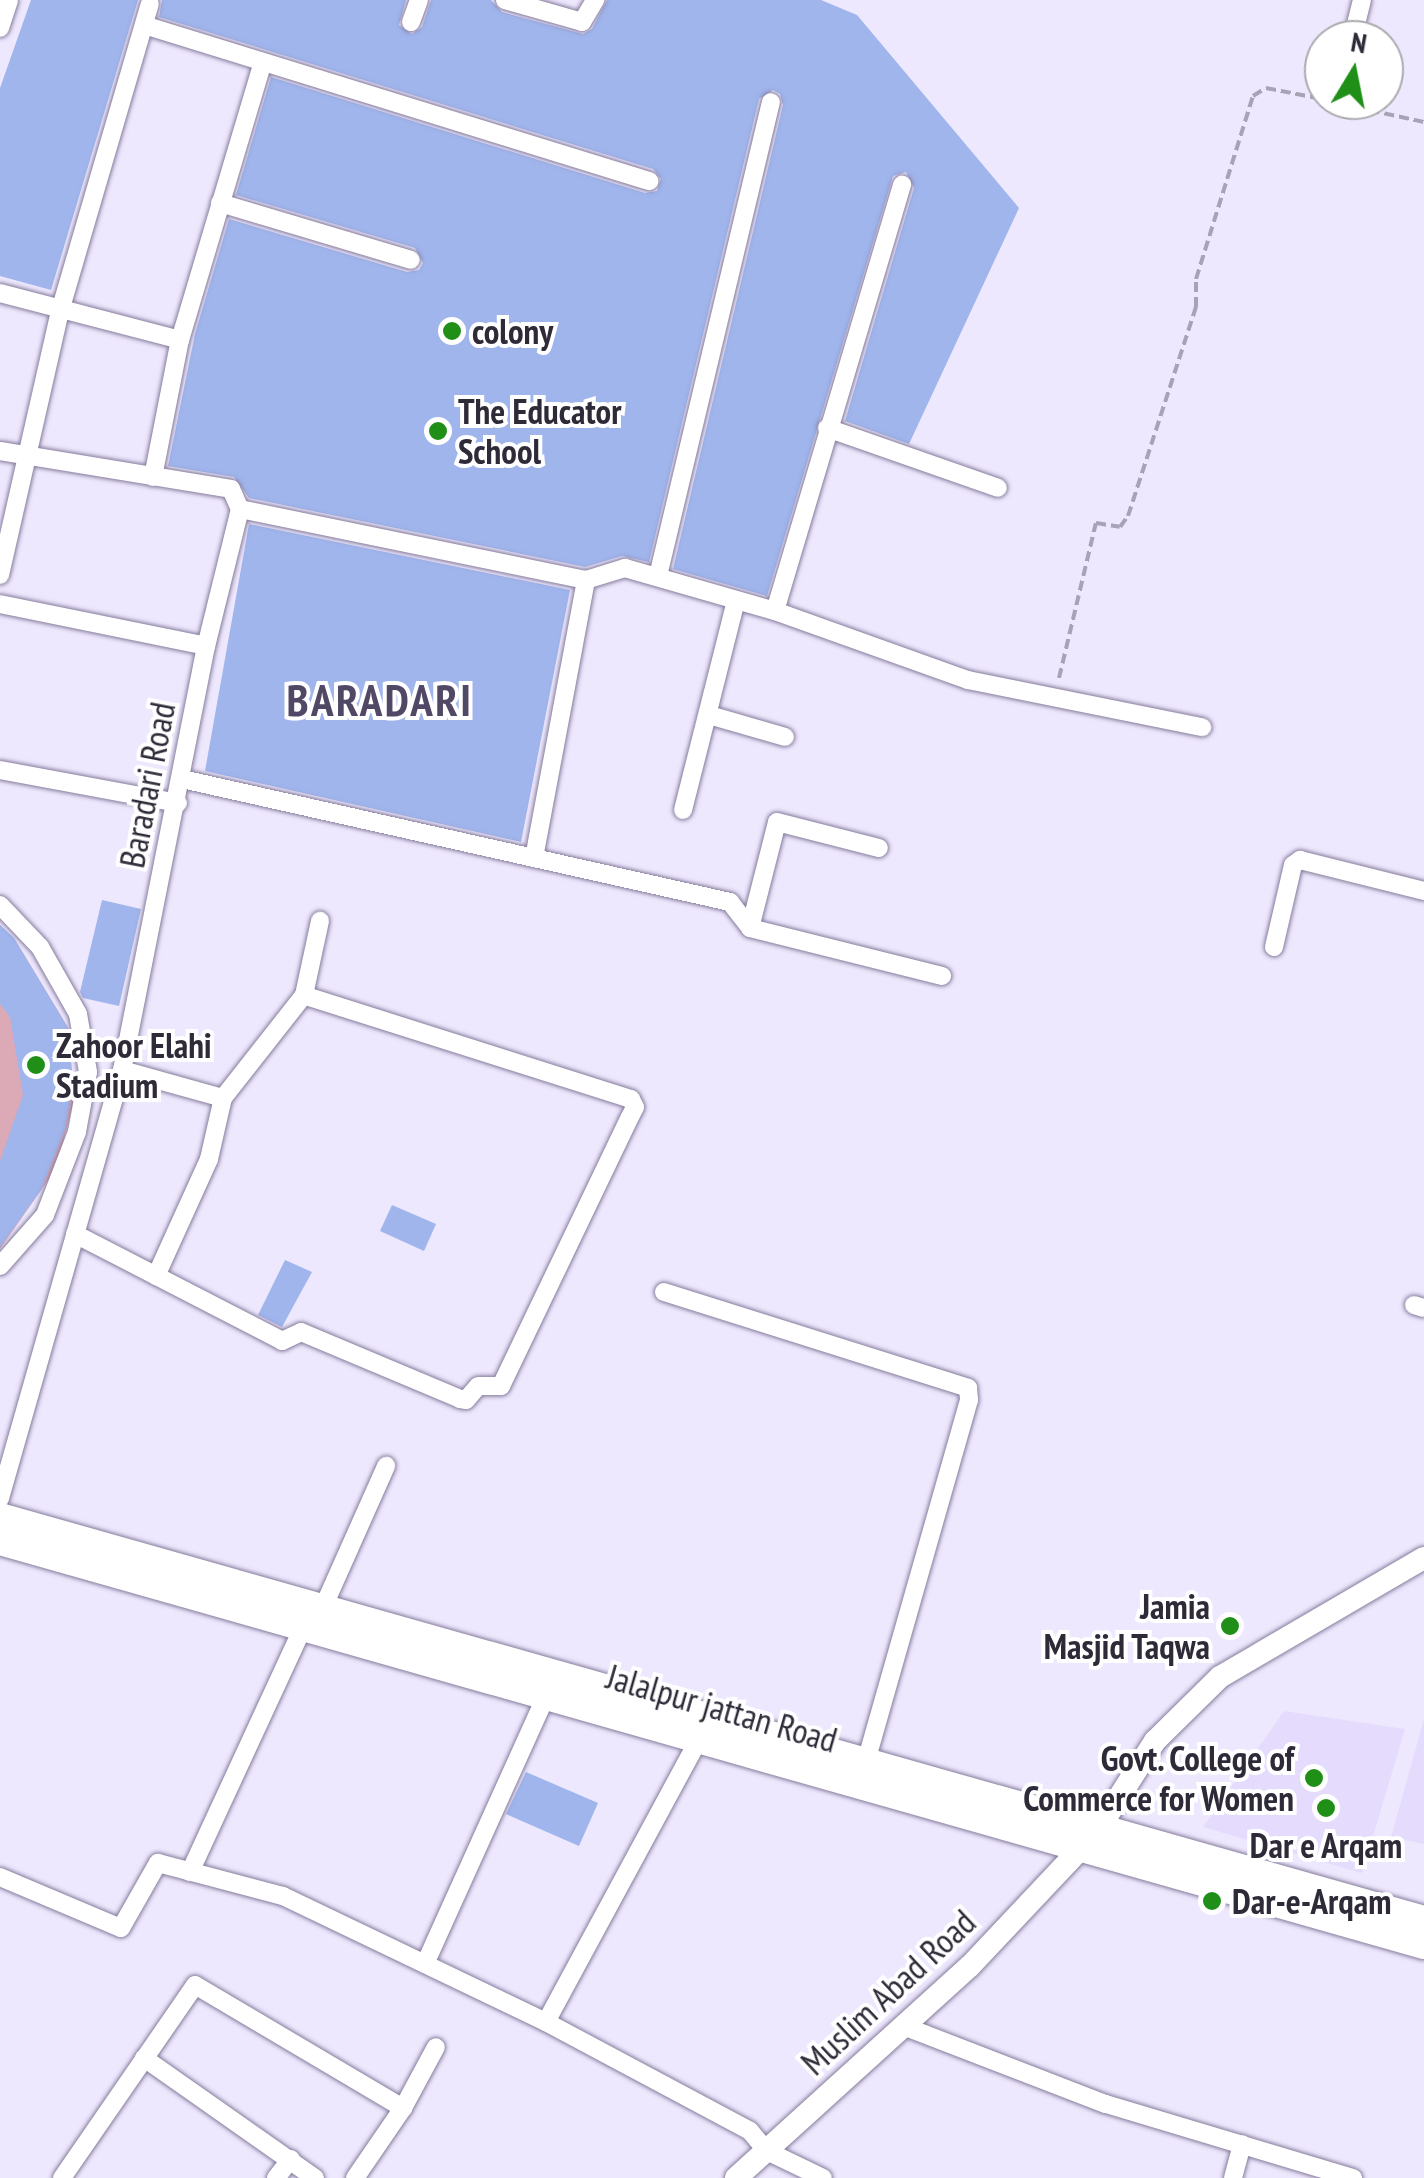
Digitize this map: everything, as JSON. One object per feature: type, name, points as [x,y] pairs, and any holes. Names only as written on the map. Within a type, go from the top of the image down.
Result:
[{"type":"main road","name":"Jalalpur jattan Road","points":[[0,1517],[312,1619]]},
{"type":"main road","name":"Jalalpur jattan Road","points":[[0,1541],[865,1764],[1089,1840],[1424,1945]]},
{"type":"main road","name":"Jalalpur jattan Road","points":[[438,1655],[546,1696],[698,1741],[1424,1920]]},
{"type":"street","points":[[0,28],[8,0]]},
{"type":"street","points":[[411,22],[419,0]]},
{"type":"street","points":[[505,0],[582,22],[595,0]]},
{"type":"street","points":[[0,576],[60,311],[150,4]]},
{"type":"street","points":[[144,25],[649,181]]},
{"type":"street","points":[[154,476],[180,340],[263,62]]},
{"type":"street","points":[[658,576],[771,102]]},
{"type":"street","points":[[775,611],[902,184]]},
{"type":"street","points":[[220,203],[411,260]]},
{"type":"street","points":[[0,293],[180,340]]},
{"type":"street","points":[[827,428],[998,488]]},
{"type":"street","points":[[0,452],[231,489],[240,508],[586,580],[625,568],[775,611],[968,680],[1202,727]]},
{"type":"street","name":"Baradari Road","points":[[0,1499],[122,1070],[178,804],[206,646],[240,508]]},
{"type":"street","points":[[534,858],[586,580]]},
{"type":"street","points":[[683,810],[736,601]]},
{"type":"street","points":[[0,604],[206,646]]},
{"type":"street","points":[[709,715],[786,736]]},
{"type":"street","points":[[0,770],[178,804]]},
{"type":"street","points":[[182,779],[730,902],[750,928],[942,976]]},
{"type":"street","points":[[750,928],[777,822],[879,848]]},
{"type":"street","points":[[1274,947],[1293,866],[1300,860],[1424,890]]},
{"type":"street","points":[[0,905],[40,947],[78,1014],[88,1072],[77,1132],[45,1215],[0,1266]]},
{"type":"street","points":[[156,1276],[209,1159],[223,1098],[304,995],[320,921]]},
{"type":"street","points":[[75,1234],[282,1341],[301,1332],[460,1399],[466,1400],[478,1386],[500,1386],[630,1117],[634,1107],[631,1099],[304,995]]},
{"type":"street","points":[[122,1070],[223,1098]]},
{"type":"street","points":[[664,1292],[968,1388],[969,1400],[865,1764]]},
{"type":"street","points":[[190,1872],[386,1466]]},
{"type":"street","name":"Muslim Abad Road","points":[[736,2178],[906,2027],[1089,1840],[1155,1741],[1220,1677],[1424,1558]]},
{"type":"street","points":[[425,1964],[546,1696]]},
{"type":"street","points":[[546,2022],[698,1741]]},
{"type":"street","points":[[0,1878],[121,1928],[158,1863],[283,1896],[546,2022],[750,2131],[767,2150],[823,2178]]},
{"type":"street","points":[[62,2178],[194,1985],[403,2108]]},
{"type":"street","points":[[906,2027],[1070,2092],[1354,2178]]},
{"type":"street","points":[[355,2178],[403,2108],[436,2047]]},
{"type":"street","points":[[144,2058],[315,2178]]},
{"type":"street","points":[[1233,2178],[1242,2144]]},
{"type":"street","points":[[276,2178],[291,2159]]},
{"type":"path","points":[[1054,698],[1096,524],[1120,527],[1128,516],[1196,307],[1196,278],[1253,96],[1262,89],[1304,95]]},
{"type":"shaded area","name":"Zahoor Elahi Stadium","points":[[0,925],[14,938],[69,1029],[74,1100],[56,1169],[0,1249]]},
{"type":"shaded area","name":"Govt. College of Commerce for Women","points":[[1284,1711],[1405,1729],[1362,1873],[1203,1827]]},
{"type":"shaded area","points":[[1424,1719],[1424,1844],[1391,1837]]},
{"type":"building","points":[[31,0],[138,0],[51,290],[0,276],[0,88]]},
{"type":"building","name":"colony","points":[[162,0],[406,0],[399,25],[412,34],[422,27],[431,0],[491,0],[502,12],[583,34],[592,29],[607,0],[821,0],[857,15],[1019,208],[909,444],[845,421],[914,188],[906,172],[893,176],[767,596],[673,569],[783,105],[780,94],[773,90],[759,99],[649,562],[622,556],[585,567],[249,498],[234,477],[168,466],[195,334],[229,219],[407,272],[419,270],[423,263],[415,248],[236,195],[271,77],[645,193],[657,191],[661,179],[653,169],[159,17]]},
{"type":"building","points":[[249,524],[570,590],[521,842],[205,771]]},
{"type":"building","points":[[102,900],[141,909],[119,1006],[83,998],[80,992]]},
{"type":"building","name":"Zahoor Elahi Stadium","points":[[0,925],[14,938],[67,1026],[73,1085],[65,1129],[41,1190],[0,1247],[0,1161],[23,1095],[10,1017],[0,1004]]},
{"type":"building","points":[[392,1205],[436,1224],[424,1251],[380,1231]]},
{"type":"building","points":[[285,1260],[312,1272],[282,1327],[258,1315]]},
{"type":"building","points":[[526,1772],[598,1803],[579,1846],[506,1814]]},
{"type":"place","name":"colony","points":[[452,331]]},
{"type":"place","name":"The Educator School","points":[[438,431]]},
{"type":"place","name":"Zahoor Elahi Stadium","points":[[36,1065]]},
{"type":"place","name":"Jamia Masjid Taqwa","points":[[1230,1626]]},
{"type":"place","name":"Govt. College of Commerce for Women","points":[[1314,1778]]},
{"type":"place","name":"Dar e Arqam","points":[[1326,1808]]},
{"type":"place","name":"Dar-e-Arqam","points":[[1212,1901]]},
{"type":"district","name":"BARADARI","points":[[380,700]]}]
